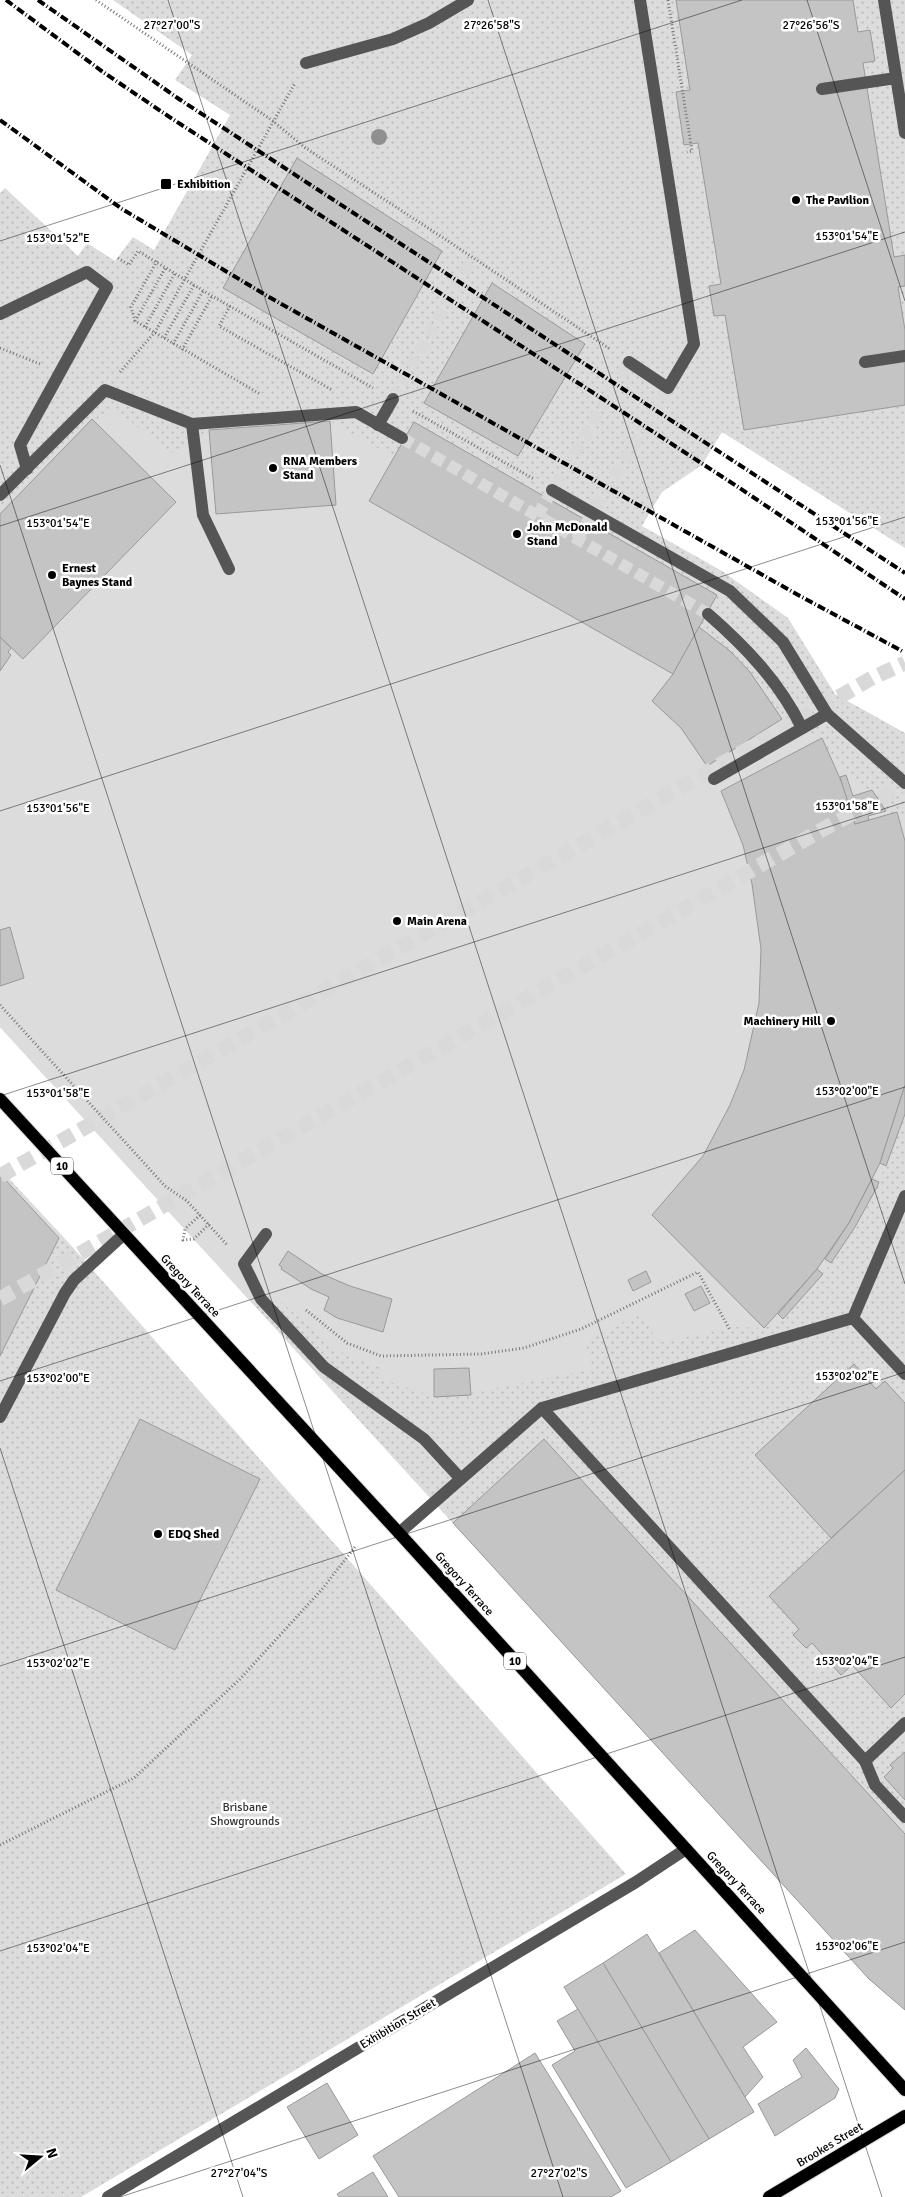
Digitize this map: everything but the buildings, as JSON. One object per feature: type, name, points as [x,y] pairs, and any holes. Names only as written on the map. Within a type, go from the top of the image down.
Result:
[{"type":"main road","name":"Gregory Terrace","points":[[0,1099],[399,1533],[905,2090]]},
{"type":"main road","name":"Brookes Street","points":[[769,2197],[905,2116]]},
{"type":"street","points":[[306,63],[392,39],[429,23],[468,0]]},
{"type":"street","points":[[629,362],[668,388],[694,344],[640,0]]},
{"type":"street","points":[[884,0],[905,133]]},
{"type":"street","points":[[822,89],[896,78]]},
{"type":"street","points":[[0,314],[86,272],[107,287],[20,445],[27,469]]},
{"type":"street","points":[[865,362],[905,356]]},
{"type":"street","points":[[0,495],[105,390],[192,424],[356,412],[402,438]]},
{"type":"street","points":[[378,425],[393,399]]},
{"type":"street","points":[[192,424],[203,515],[229,569]]},
{"type":"street","points":[[552,490],[730,591],[783,642],[827,714],[905,783]]},
{"type":"street","points":[[708,614],[740,642],[760,663],[779,687],[802,728]]},
{"type":"street","points":[[714,778],[827,714]]},
{"type":"street","points":[[854,1318],[905,1196]]},
{"type":"street","points":[[0,1417],[65,1293],[74,1280],[124,1234]]},
{"type":"street","points":[[266,1234],[244,1264],[261,1298],[324,1366],[424,1439],[460,1478]]},
{"type":"street","points":[[854,1318],[905,1374]]},
{"type":"street","points":[[399,1533],[542,1408],[854,1318]]},
{"type":"street","points":[[542,1408],[865,1761],[875,1785],[905,1817]]},
{"type":"street","points":[[865,1761],[905,1723]]},
{"type":"street","name":"Exhibition Street","points":[[108,2197],[636,1882],[686,1849]]},
{"type":"path","points":[[96,0],[273,121],[304,147],[629,362]]},
{"type":"path","points":[[668,0],[691,144]]},
{"type":"path","points":[[105,390],[154,332],[306,63]]},
{"type":"path","points":[[118,258],[129,265],[138,250],[203,291],[552,490]]},
{"type":"path","points":[[157,262],[131,307],[135,321],[268,399]]},
{"type":"path","points":[[135,321],[166,267]]},
{"type":"path","points":[[145,327],[175,273]]},
{"type":"path","points":[[164,338],[194,285]]},
{"type":"path","points":[[173,344],[203,291]]},
{"type":"path","points":[[182,350],[212,296]]},
{"type":"path","points":[[230,306],[219,326],[337,392]]},
{"type":"path","points":[[0,348],[49,367]]},
{"type":"path","points":[[0,1005],[165,1186],[187,1201],[244,1264]]},
{"type":"path","points":[[200,1215],[186,1229],[183,1240],[194,1238],[209,1224]]},
{"type":"path","points":[[331,1329],[347,1342],[381,1356],[446,1356],[490,1353],[524,1348],[581,1329],[698,1272],[725,1319]]},
{"type":"path","points":[[0,1845],[134,1778],[240,1679],[323,1588],[355,1547]]},
{"type":"green space","points":[[113,0],[905,0],[905,548],[722,432],[702,465],[662,492],[642,526],[722,571],[788,618],[835,694],[905,733],[905,2010],[869,1979],[0,1027],[0,193],[5,188],[78,256],[87,243],[115,261],[133,237],[154,250],[230,115],[175,80],[192,55]]},
{"type":"green space","points":[[113,408],[171,453],[209,430],[330,421],[393,457],[414,422],[717,595],[699,627],[730,651],[750,672],[782,719],[822,738],[833,760],[867,791],[872,790],[888,814],[897,812],[905,816],[905,1114],[877,1187],[855,1227],[831,1263],[783,1319],[764,1328],[736,1327],[658,1343],[642,1313],[585,1341],[593,1369],[471,1393],[471,1395],[434,1397],[377,1377],[381,1368],[340,1352],[269,1292],[254,1305],[0,1027],[0,514],[92,420],[97,424]]},
{"type":"green space","name":"Brisbane Showgrounds","points":[[0,1169],[69,1243],[626,1874],[81,2197],[0,2197]]},
{"type":"tunnel","points":[[393,399],[473,257]]},
{"type":"tunnel","points":[[537,516],[629,362]]},
{"type":"tunnel","points":[[577,539],[668,388]]},
{"type":"tunnel","points":[[402,438],[708,614]]},
{"type":"tunnel","points":[[0,1176],[872,678],[905,663]]},
{"type":"tunnel","points":[[0,1299],[827,827],[905,786]]},
{"type":"railway","points":[[6,0],[103,72],[168,116],[738,487],[905,599]]},
{"type":"railway","points":[[38,0],[179,99],[905,573]]},
{"type":"railway","points":[[0,120],[122,209],[269,297],[800,596],[902,651]]},
{"type":"place","name":"Exhibition","points":[[166,184]]},
{"type":"place","name":"The Pavilion","points":[[796,200]]},
{"type":"place","name":"RNA Members Stand","points":[[273,468]]},
{"type":"place","name":"John McDonald Stand","points":[[517,534]]},
{"type":"place","name":"Ernest Baynes Stand","points":[[52,575]]},
{"type":"place","name":"Main Arena","points":[[397,921]]},
{"type":"place","name":"Machinery Hill","points":[[831,1021]]},
{"type":"place","name":"EDQ Shed","points":[[158,1534]]}]
